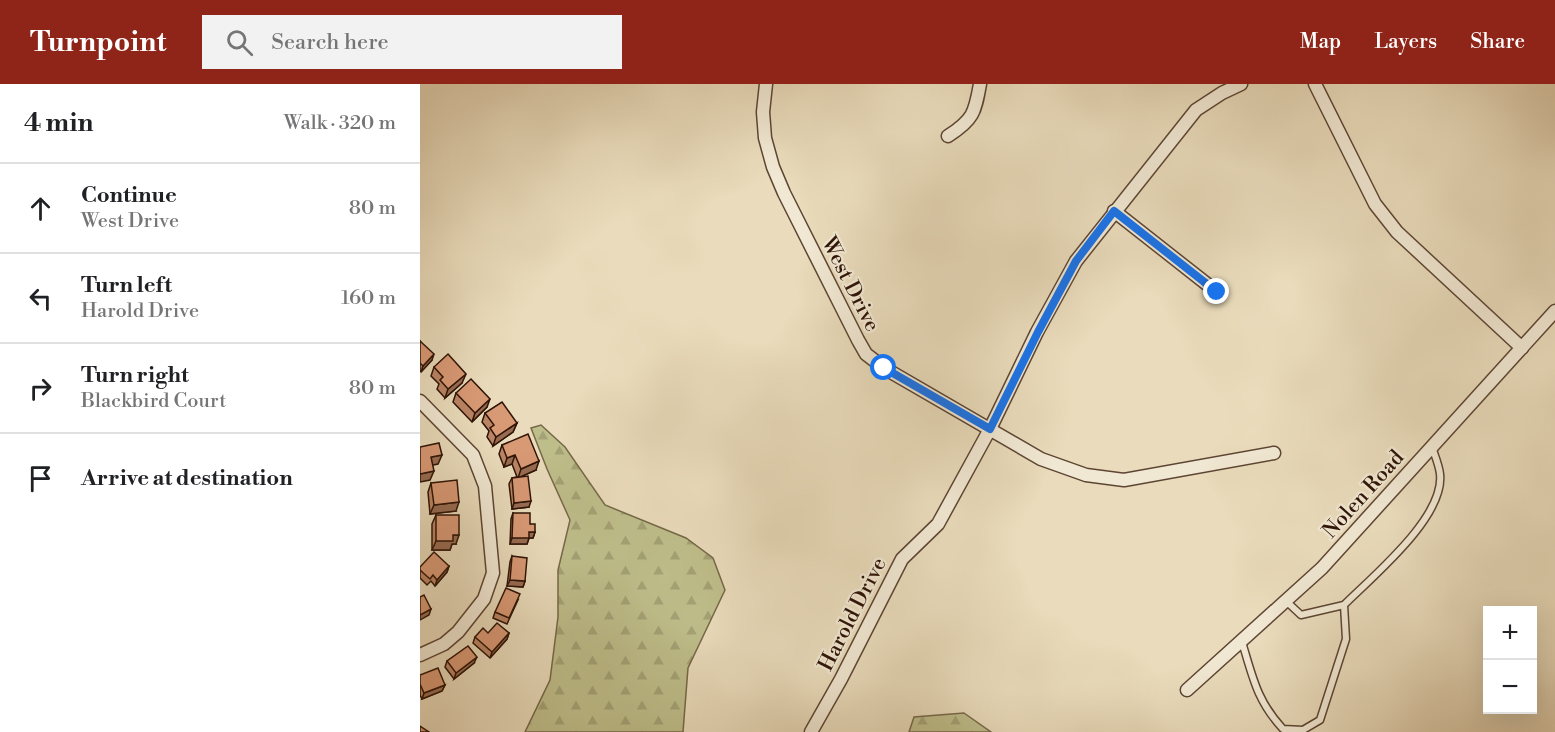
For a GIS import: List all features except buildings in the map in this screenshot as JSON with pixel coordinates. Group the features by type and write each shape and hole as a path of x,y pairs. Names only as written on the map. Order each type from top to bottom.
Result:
{"street":[{"name":"West Drive","path":"766,84 763,112 765,138 784,193 858,340 866,354 884,368 1041,459 1086,475 1124,480 1274,453"},
{"path":"948,136 967,124 977,105 980,84"},
{"name":"Harold Drive","path":"811,732 841,679 902,559 938,524 990,429 1076,261 1196,110 1241,84"},
{"path":"1315,84 1374,204 1382,215 1396,232 1522,348"},
{"path":"1114,211 1217,292"},
{"name":"Nolen Road","path":"1187,690 1322,568 1555,311"},
{"path":"420,401 473,455 485,486 493,573 484,598 458,632 444,644 420,654"}],"lane":[{"path":"1286,601 1301,615 1344,605 1401,549 1427,517 1437,498 1441,475 1432,447"},
{"path":"1241,641 1257,693 1269,713 1283,729 1303,730 1320,720 1346,639 1344,605"}],"green space":[{"path":"541,425 565,447 605,505 686,538 713,558 725,590 688,668 683,732 525,732 550,680 558,617 558,570 570,520 531,428"},
{"path":"964,713 991,732 909,732 914,717"}],"route":[{"path":"884,368 990,429 1076,261 1114,211 1217,292"}]}
